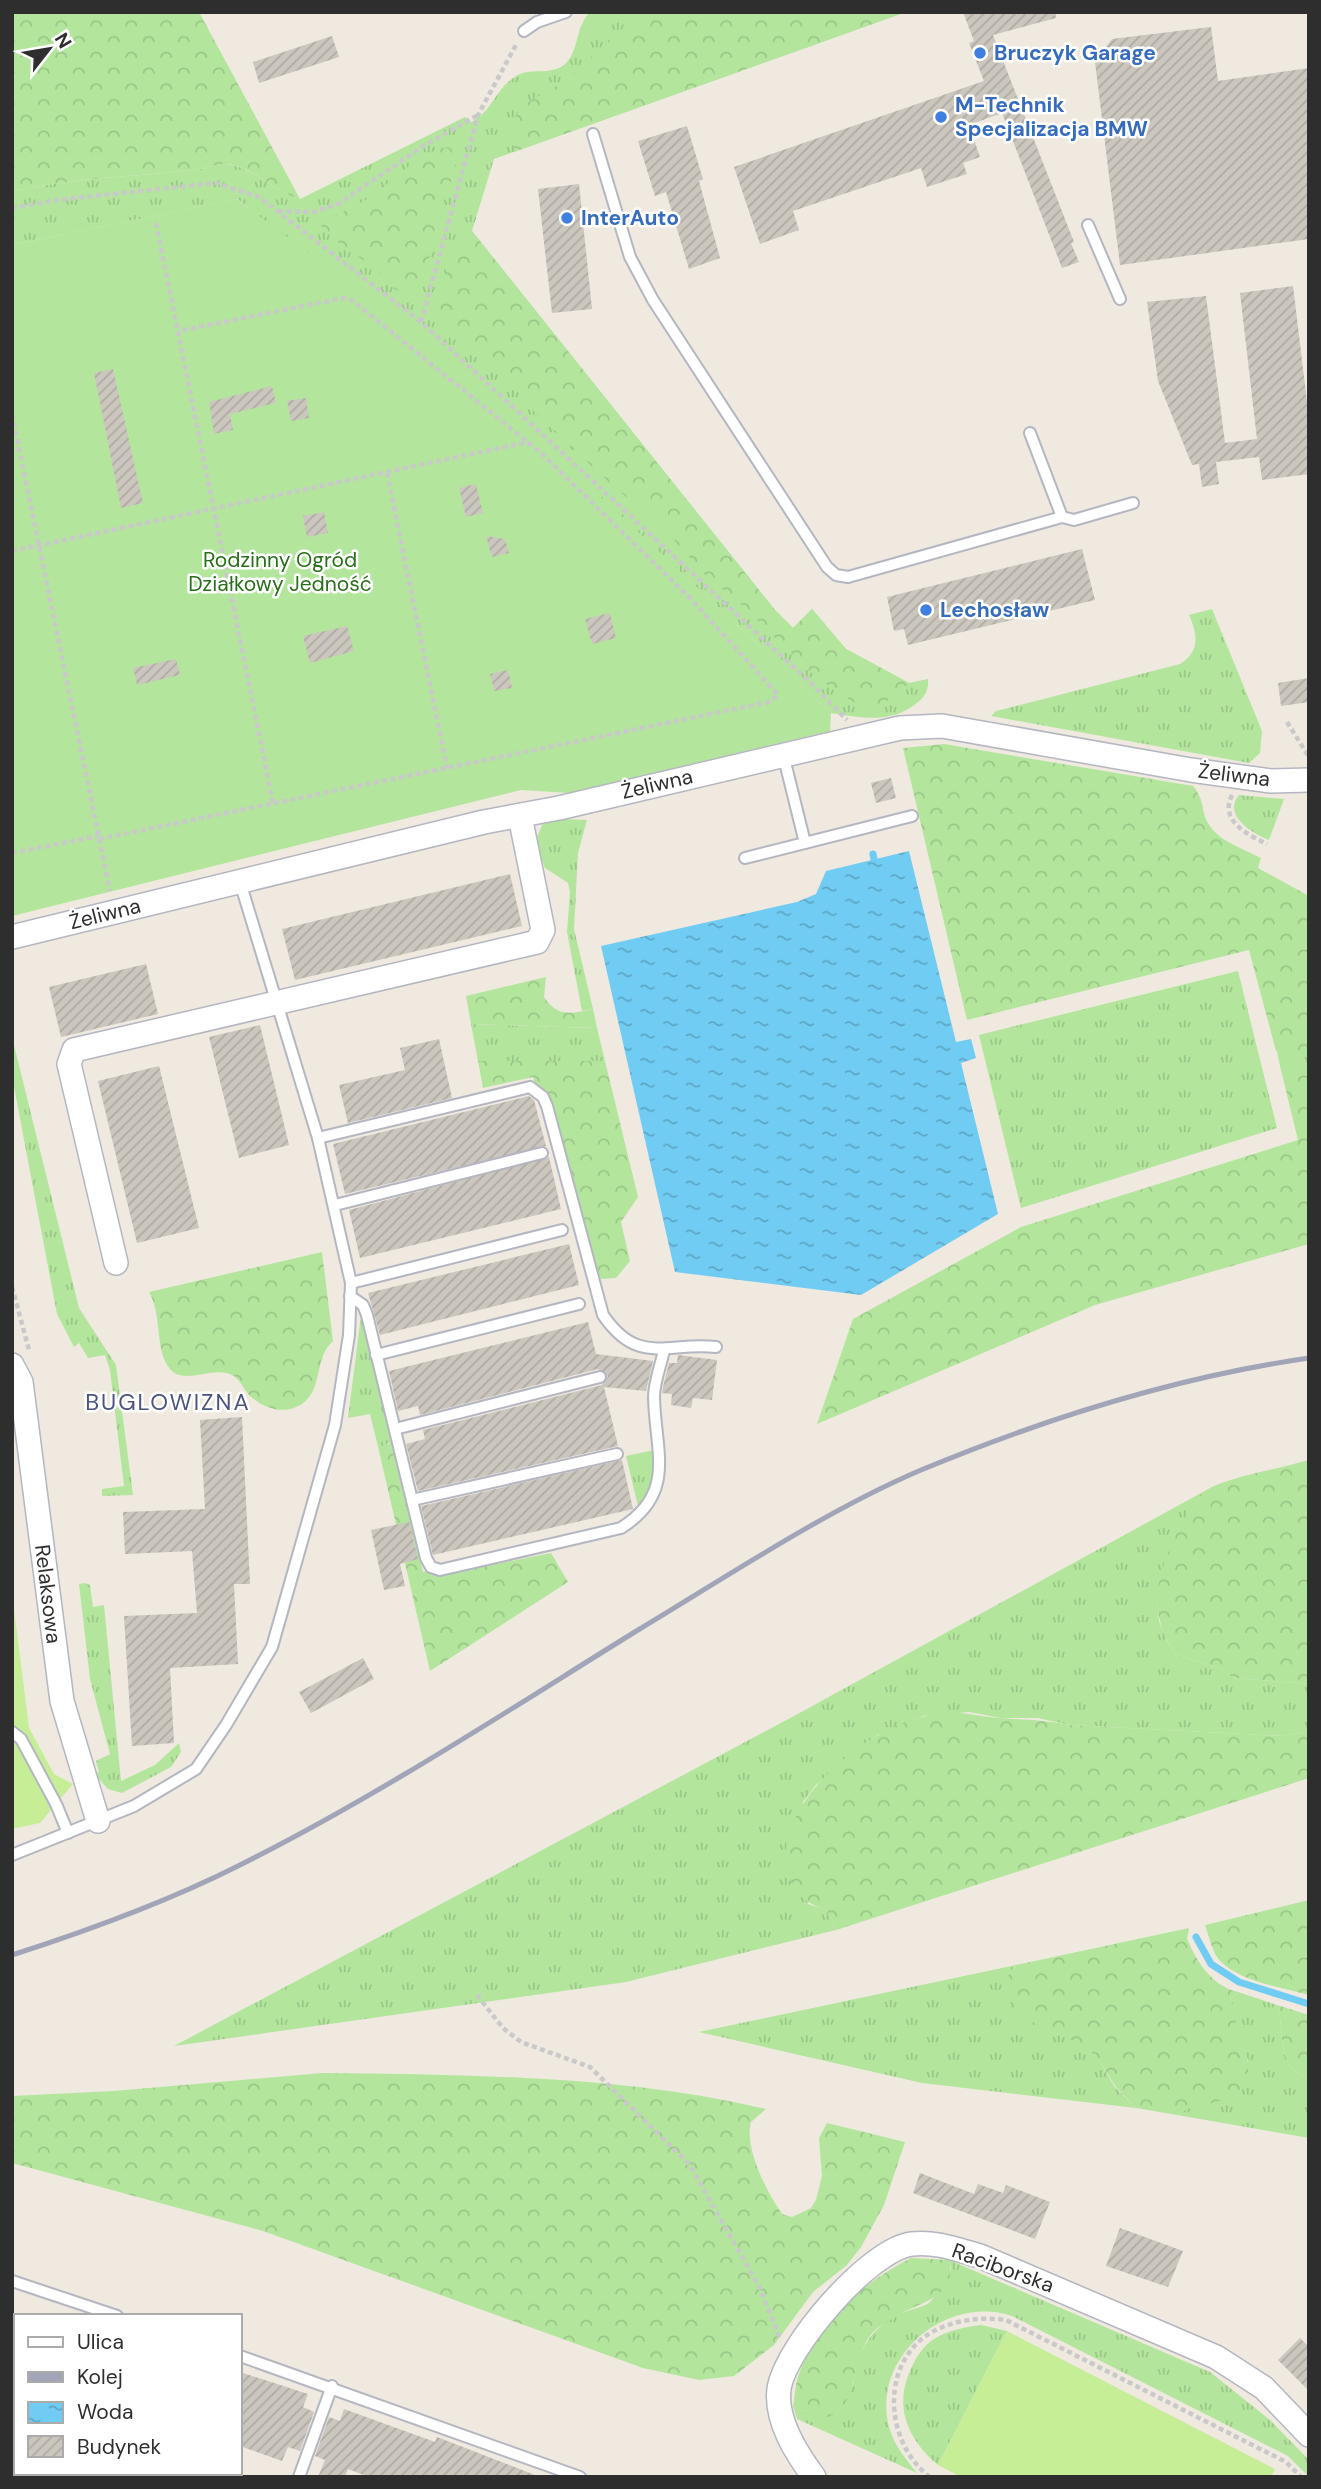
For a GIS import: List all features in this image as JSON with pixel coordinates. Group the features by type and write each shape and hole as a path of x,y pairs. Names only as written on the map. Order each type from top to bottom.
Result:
{"street":[{"name":"Żeliwna","path":"12,937 900,727 942,726 1191,770 1271,781 1309,780"},
{"path":"116,1263 69,1064 74,1050 537,942 543,930 520,816"},
{"name":"Relaksowa","path":"23,1364 21,1382 62,1701 99,1821"},
{"name":"Raciborska","path":"814,2477 799,2457 780,2413 779,2388 795,2349 850,2284 883,2257 910,2244 940,2245 980,2256 1216,2357 1264,2388 1309,2435"}],"lane":[{"path":"524,31 550,15 566,12"},
{"path":"593,134 630,257 653,300 827,567 836,575 848,577 1062,517 1074,520 1133,503"},
{"path":"1088,225 1120,299"},
{"path":"1030,433 1062,517"},
{"path":"783,754 805,843"},
{"path":"745,858 912,816"},
{"path":"12,1854 134,1806 196,1769 226,1725 272,1647 335,1425 349,1335 351,1283 318,1138 240,881"},
{"path":"318,1138 530,1087 537,1089 547,1106 603,1315 635,1346 646,1350 695,1345 716,1347"},
{"path":"335,1205 542,1153"},
{"path":"351,1283 562,1230"},
{"path":"350,1296 363,1305 426,1558 431,1567 440,1570 621,1528 645,1509 656,1490 660,1470 654,1393 664,1350"},
{"path":"376,1355 579,1304"},
{"path":"395,1429 600,1377"},
{"path":"412,1500 617,1454"},
{"path":"12,1732 21,1739 56,1804 68,1833"},
{"path":"12,2281 111,2314"},
{"path":"242,2357 332,2386 580,2477"},
{"path":"299,2477 332,2386"}],"path":[{"path":"421,322 478,115 524,31"},
{"path":"277,211 313,212 338,204 425,145 478,115"},
{"path":"12,208 70,198 216,183 238,188 277,211 421,322 814,686 860,735"},
{"path":"156,223 273,803"},
{"path":"12,853 769,702 778,695 691,599 528,442 365,310 344,298 178,331"},
{"path":"12,414 115,912"},
{"path":"12,551 528,442"},
{"path":"387,473 447,768"},
{"path":"1287,722 1309,757"},
{"path":"1239,791 1230,799 1231,817 1245,833 1267,844"},
{"path":"12,1287 23,1338 23,1364"},
{"path":"477,1995 503,2028 520,2042 590,2067 689,2164 760,2288 778,2338 795,2349"},
{"path":"930,2477 906,2451 897,2432 892,2406 896,2384 907,2359 922,2339 956,2323 990,2318 1006,2320 1286,2462 1301,2477"}],"green space":[{"path":"12,12 199,12 300,199 246,170 227,164 195,170 58,183 12,192"},
{"path":"590,12 906,12 494,159 472,231 775,610 793,628 812,609 846,649 909,683 928,679 924,695 907,710 876,718 831,713 540,441 237,199 12,245 12,192 58,183 195,170 227,164 246,170 300,199 465,117 471,122 484,112 509,81 521,73 552,70 564,65 572,54 585,18"},
{"path":"657,12 906,12 514,152 514,122 521,109 574,73 626,26"},
{"path":"448,147 454,151 455,170 437,219 425,277 413,293 395,290 373,266 343,247 320,225 369,198 415,161"},
{"name":"Rodzinny Ogród Działkowy Jedność","path":"236,199 364,294 541,441 831,713 830,731 569,793 521,790 12,916 12,245"},
{"path":"472,231 775,610 793,628 812,609 846,649 909,683 891,699 875,706 855,703 817,678 737,601 706,576 658,522 614,487 538,416 487,356 453,332 445,323 440,307 445,275 456,235"},
{"path":"1212,609 1262,731 1260,753 1249,763 991,716 996,711 1180,664 1194,648 1194,629 1189,615"},
{"path":"944,744 1193,786 1200,797 1207,821 1214,831 1226,841 1261,858 1258,868 1309,896 1309,1051 1276,1051 1249,950 967,1020 903,748"},
{"path":"1239,795 1284,799 1269,840 1248,828 1237,816 1234,809"},
{"path":"564,819 587,820 578,853 574,929 593,1009 582,1011 567,932 570,892 568,883 545,868 536,840 543,823"},
{"path":"1238,971 1277,1128 1021,1208 979,1035"},
{"path":"546,977 544,997 554,1008 565,1012 593,1009 597,1028 471,1024 466,996"},
{"path":"471,1024 597,1028 605,1061 478,1061"},
{"path":"12,1037 79,1308 116,1365 133,1495 102,1496 102,1489 124,1486 110,1370 105,1355 88,1358 79,1343 74,1347 57,1314 12,1076"},
{"path":"1277,1051 1309,1051 1309,1066 1280,1066"},
{"path":"478,1061 605,1061 638,1197 621,1222 630,1261 616,1278 601,1279 597,1273 547,1095 535,1084 533,1077 483,1088"},
{"path":"1280,1066 1309,1066 1309,1244 1095,1305 817,1424 853,1319 1021,1227 1298,1140"},
{"path":"322,1252 333,1341 323,1355 313,1390 303,1403 290,1409 275,1409 255,1400 232,1375 216,1372 183,1376 170,1369 162,1352 156,1311 149,1292"},
{"path":"361,1316 392,1444 388,1443 379,1451 370,1414 348,1418"},
{"path":"384,1444 392,1444 423,1572 430,1570 443,1575 551,1553 568,1582 430,1671 379,1451"},
{"path":"654,1450 654,1485 638,1506 626,1456"},
{"path":"1309,1460 1309,1684 1234,1678 1216,1667 1176,1655 1160,1622 1158,1587 1175,1537 1193,1505 1214,1486"},
{"path":"1212,1487 1179,1528 1161,1575 1157,1598 1159,1621 1176,1655 1216,1667 1234,1678 1309,1684 1309,1731 1283,1736 1070,1725 1038,1718 1001,1718 969,1712 923,1716 877,1735 816,1785 803,1802 808,1904 826,1910 836,1930 626,1982 174,2046 794,1716"},
{"path":"79,1584 90,1585 93,1607 104,1605 121,1781 155,1765 179,1743 181,1752 171,1767 122,1793 108,1789 94,1774 99,1772 96,1761 110,1754 90,1679"},
{"path":"12,1593 29,1728 54,1774 73,1784 40,1823 12,1829"},
{"path":"945,1712 1070,1725 1283,1736 1309,1731 1309,1778 836,1930 826,1910 803,1898 789,1876 786,1855 789,1834 798,1813 827,1775 863,1744 904,1723"},
{"path":"1309,1900 1309,1995 1250,1979 1229,1968 1217,1957 1205,1925"},
{"path":"1189,1928 1187,1939 1206,1972 1220,1984 1238,1992 1231,1999 1246,2053 1247,2079 1241,2089 1222,2101 1189,2109 1177,2115 1136,2108 1116,2087 1097,2057 1080,2043 1050,2032 1019,2014 1005,1991 1006,1978 1016,1965"},
{"path":"1016,1965 1006,1978 1050,2032 1080,2042 1097,2057 1115,2087 1136,2108 922,2083 699,2032"},
{"path":"1238,1992 1277,2005 1286,2057 1290,2066 1309,2078 1309,2138 1177,2115 1189,2107 1230,2097 1248,2060 1232,2013 1231,1999"},
{"path":"1277,2005 1309,2015 1309,2078 1290,2066 1286,2057"},
{"path":"322,2073 490,2076 601,2083 656,2089 766,2109 751,2122 751,2145 764,2182 776,2205 782,2214 792,2217 811,2208 816,2200 822,2176 819,2138 827,2123 905,2142 884,2205 861,2247 847,2265 813,2292 774,2345 734,2376 699,2380 643,2368 263,2231 12,2163 12,2096 114,2091"},
{"path":"911,2258 949,2260 950,2272 944,2289 879,2327 868,2339 860,2356 850,2392 843,2406 832,2415 816,2416 793,2406 798,2378 817,2337 860,2292"},
{"path":"949,2260 1210,2372 1270,2420 1309,2460 1309,2477 1288,2456 1012,2316 987,2312 963,2314 940,2323 919,2337 903,2355 891,2377 886,2401 889,2427 897,2446 917,2473 797,2419 793,2406 804,2412 853,2384 858,2360 868,2340 883,2324 930,2302 951,2269"},
{"path":"981,2325 1007,2331 938,2465 919,2445 906,2422 903,2396 906,2383 918,2356 930,2342 951,2331"},
{"path":"1007,2331 1275,2469 1271,2477 961,2477 938,2465"}],"water":[{"path":"909,851 956,1042 971,1039 976,1058 961,1063 998,1214 861,1295 675,1272 601,946 797,902 816,894 826,871"}],"building":[{"path":"963,12 1055,12 1056,18 993,35 1074,242 1071,243 1079,262 1062,268 1002,113 969,125 980,157 963,163 967,174 927,187 921,168 793,211 799,230 760,244 734,167 984,81 969,43 974,41"},
{"path":"1211,27 1218,81 1309,68 1309,239 1120,265 1095,62 1112,39"},
{"path":"332,36 339,57 259,83 253,62"},
{"path":"687,126 703,179 699,181 720,258 689,269 666,192 655,196 638,141"},
{"path":"579,184 592,309 552,313 538,189"},
{"path":"1293,286 1309,418 1309,474 1262,480 1259,457 1216,462 1219,484 1202,487 1199,464 1192,465 1158,381 1147,302 1206,296 1225,443 1257,439 1240,293"},
{"path":"113,369 143,503 121,508 94,373"},
{"path":"272,386 276,403 230,414 233,430 214,434 209,402"},
{"path":"306,398 309,418 291,421 287,401"},
{"path":"476,484 483,513 466,517 459,488"},
{"path":"324,512 328,533 307,537 303,516"},
{"path":"486,536 505,539 509,553 492,557"},
{"path":"1082,549 1095,600 908,645 904,629 894,631 887,597"},
{"path":"610,613 616,638 592,644 585,619"},
{"path":"347,626 354,651 310,663 303,636"},
{"path":"176,659 180,675 137,685 133,668"},
{"path":"508,670 512,688 494,691 490,674"},
{"path":"1309,678 1309,702 1281,706 1278,683"},
{"path":"891,778 896,798 876,803 871,783"},
{"path":"510,874 522,926 295,980 282,929"},
{"path":"146,964 158,1014 61,1037 49,987"},
{"path":"260,1025 289,1145 239,1158 209,1037"},
{"path":"439,1039 452,1098 348,1123 339,1085 405,1070 400,1048"},
{"path":"159,1066 199,1228 137,1243 98,1081"},
{"path":"529,1096 534,1100 546,1146 345,1194 333,1144"},
{"path":"549,1157 561,1209 360,1258 349,1210"},
{"path":"569,1244 579,1285 380,1335 368,1293"},
{"path":"588,1322 596,1354 653,1361 646,1391 604,1387 618,1446 418,1491 406,1444 425,1439 423,1430 602,1385 608,1376 598,1369 420,1415 418,1406 398,1411 389,1371"},
{"path":"678,1355 717,1360 712,1400 693,1398 691,1408 671,1405 672,1394 662,1393 669,1363 677,1363"},
{"path":"242,1417 250,1584 234,1584 238,1664 170,1668 174,1743 132,1746 124,1616 197,1613 192,1551 125,1554 123,1512 205,1509 200,1420"},
{"path":"622,1460 633,1509 433,1555 421,1506"},
{"path":"409,1522 418,1559 400,1564 405,1586 384,1590 371,1530"},
{"path":"363,1658 374,1679 311,1713 299,1692"},
{"path":"920,2173 974,2194 978,2184 1003,2193 1006,2185 1050,2202 1035,2239 913,2193"},
{"path":"1120,2228 1183,2251 1168,2287 1106,2266"},
{"path":"1300,2338 1309,2347 1309,2391 1278,2360"},
{"path":"242,2373 308,2394 303,2407 314,2412 300,2451 288,2447 282,2461 242,2447"},
{"path":"344,2409 435,2442 437,2437 540,2477 369,2477 348,2469 345,2477 318,2477 325,2460 315,2456 329,2417 340,2421"}],"waterway":[{"path":"873,854 874,859"},
{"path":"1196,1937 1211,1964 1239,1982 1309,2004"}],"railway":[{"path":"12,1955 156,1903 212,1878 342,1811 777,1545 885,1486 968,1451 1112,1402 1210,1376 1309,1358"}],"place":[{"name":"Bruczyk Garage","path":"980,53"},
{"name":"M-Technik Specjalizacja BMW","path":"941,117"},
{"name":"InterAuto","path":"567,218"},
{"name":"Lechosław","path":"926,610"}],"district":[{"name":"BUGLOWIZNA","path":"168,1402"}]}
